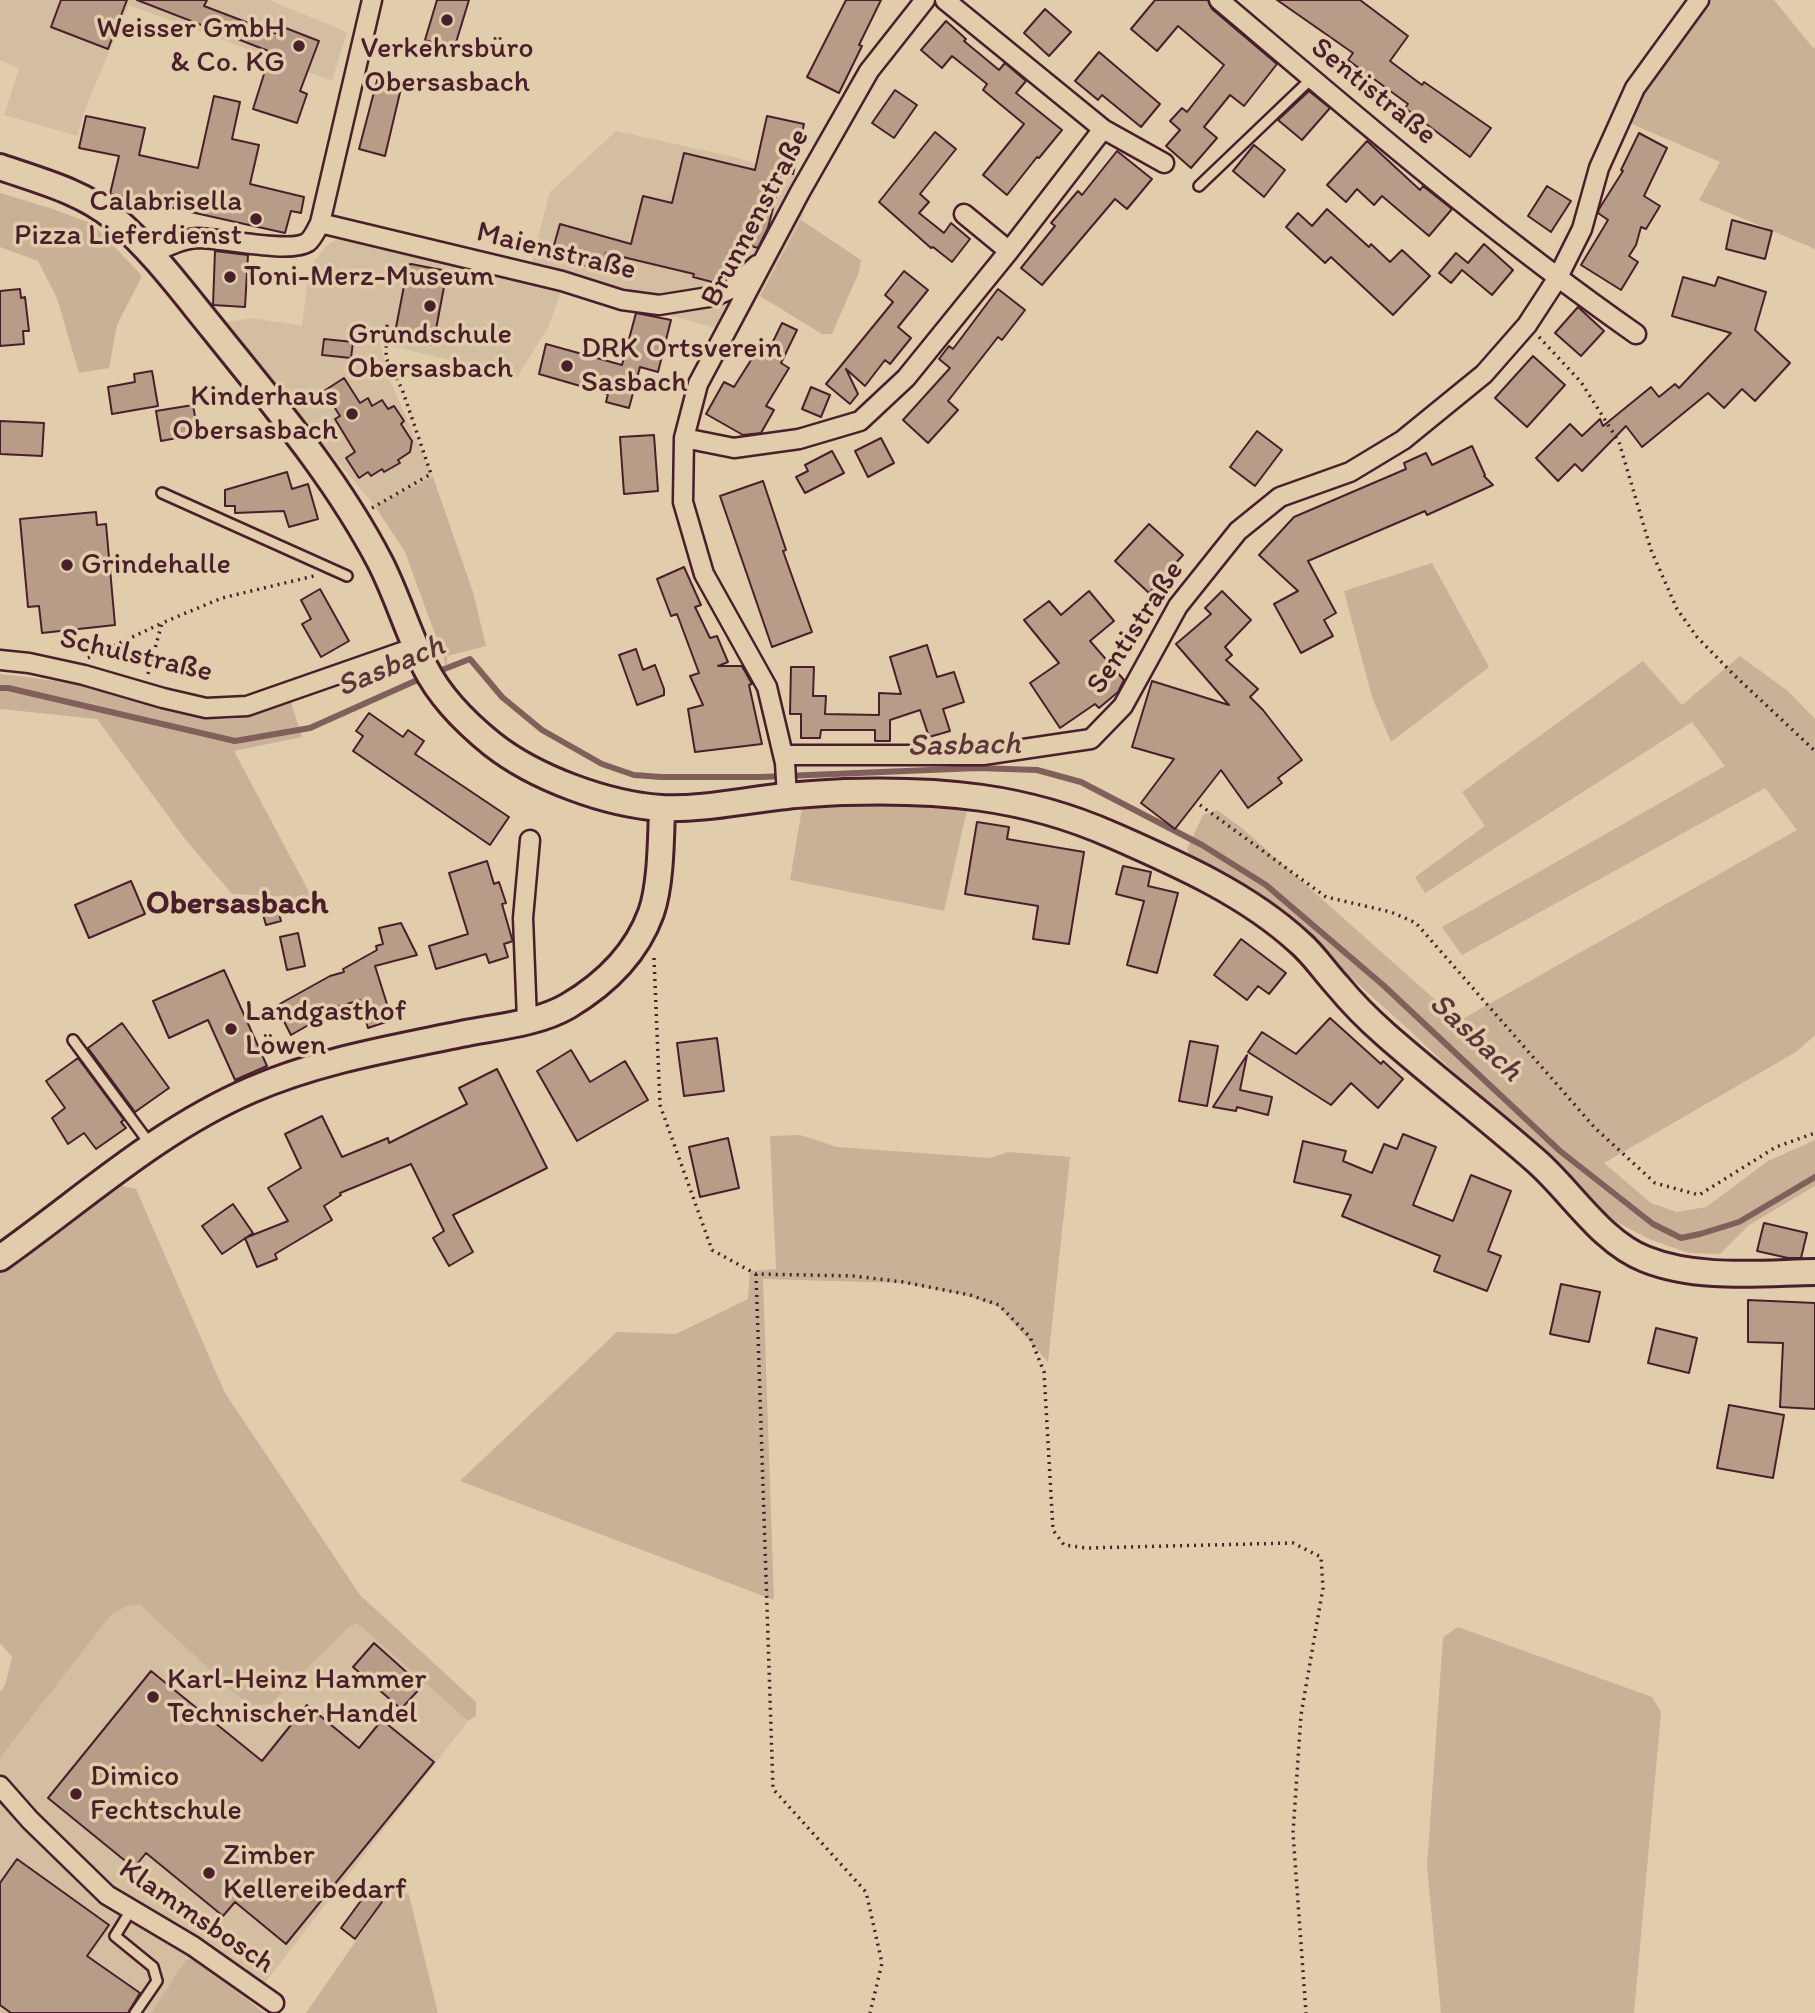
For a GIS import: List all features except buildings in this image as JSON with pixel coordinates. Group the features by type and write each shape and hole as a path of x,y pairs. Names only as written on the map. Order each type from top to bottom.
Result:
{"main road":[{"path":"0,167 74,192 112,216 151,254 328,475 382,565 416,647 433,680 465,721 495,747 534,771 575,788 623,802 662,808 709,806 786,791 953,793 996,798 1049,810 1107,832 1226,890 1268,917 1304,945 1342,991 1380,1030 1549,1172 1592,1219 1621,1245 1642,1259 1685,1270 1734,1273 1815,1272"},
{"path":"0,1258 151,1146 223,1102 341,1058 527,1020 566,1007 609,978 634,947 652,912 660,861 662,808"}],"street":[{"path":"151,254 172,244 196,238 279,246 299,246 308,242 320,223 372,0"},
{"name":"Brunnenstraße","path":"786,791 784,759 767,687 704,574 683,502 684,438 698,384 766,258 869,71 925,0"},
{"path":"945,0 1103,130 1164,163"},
{"name":"Sentistraße","path":"1221,0 1311,79 1557,279 1636,334"},
{"path":"1557,279 1582,229 1599,168 1634,88 1699,0"},
{"path":"684,438 734,449 799,439 860,421 906,378 1103,130"},
{"path":"964,214 1009,251"},
{"name":"Maienstraße","path":"320,223 389,242 562,281 622,300 659,305 715,296 731,289 766,258"},
{"name":"Sentistraße","path":"784,759 983,755 1091,739 1123,706 1178,606 1238,531 1280,497 1350,472 1403,440 1484,374 1527,325 1557,279"},
{"name":"Schulstraße","path":"0,660 29,663 84,675 206,708 247,706 416,647"},
{"path":"527,1020 523,918 530,841"},
{"name":"Klammsbosch","path":"0,1786 30,1820 107,1895 193,1946 274,2003"}],"lane":[{"path":"1199,186 1311,79"},
{"path":"162,493 347,576"},
{"path":"73,1040 151,1146"},
{"path":"131,1910 115,1936 153,1967 156,1981 135,2013"}],"path":[{"path":"355,518 431,474 402,389 386,358 387,324"},
{"path":"1527,325 1581,382 1619,442 1651,550 1676,609 1733,674 1815,751"},
{"path":"84,675 89,656 222,598 322,574 347,576"},
{"path":"144,692 162,623"},
{"path":"1200,805 1326,897 1391,912 1416,923 1595,1128 1655,1183 1699,1195 1776,1147 1815,1133"},
{"path":"653,953 660,1105 712,1250 756,1274 854,1276 903,1282 970,1295 999,1305 1030,1338 1044,1372 1053,1530 1064,1545 1086,1548 1293,1543 1321,1557 1323,1588 1301,1714 1293,1833 1306,2013"},
{"path":"756,1274 773,1789 866,1892 882,1962 870,2013"}],"shaded area":[{"name":"Weisser GmbH & Co. KG","path":"0,0 269,0 347,32 332,81 129,5 86,107 77,136 4,115 19,69 0,60"},
{"path":"1705,0 1774,0 1813,48 1815,47 1815,249 1699,200 1720,162 1625,121 1653,72"},
{"path":"616,131 730,156 813,180 801,220 738,334 563,286 548,328 517,377 380,343 391,383 433,477 375,506 293,409 225,322 253,318 302,326 309,269 326,246 340,237 530,268 550,192"},
{"path":"0,193 93,224 142,276 117,325 109,368 79,373 57,298 38,261 0,247"},
{"path":"801,220 861,260 859,272 832,334 822,334 760,296"},
{"path":"433,477 473,592 486,646 447,656 447,667 405,552 375,506"},
{"path":"1432,563 1489,667 1391,742 1372,697 1344,591"},
{"path":"1740,656 1788,691 1815,719 1815,1035 1796,1052 1604,1163 1651,1203 1677,1212 1706,1207 1768,1161 1815,1140 1815,1186 1749,1225 1720,1254 1689,1253 1651,1240 1609,1218 1407,1028 1271,906 1190,857 1187,849 1203,815 1217,810 1242,828 1459,1021 1797,830 1765,788 1462,955 1442,927 1725,766 1692,722 1425,893 1415,877 1485,826 1462,792 1643,661 1682,705"},
{"path":"0,674 89,687 196,716 218,719 246,717 290,699 302,737 234,751 316,905 276,896 232,894 185,839 97,719 0,709"},
{"path":"968,806 944,911 790,880 802,808"},
{"path":"800,1135 837,1147 990,1158 1009,1152 1070,1157 1048,1362 999,1307 965,1295 901,1283 763,1279 774,1600 460,1481 617,1332 676,1334 748,1299 750,1271 776,1269 770,1136"},
{"path":"122,1186 136,1189 225,1393 360,1595 476,1702 476,1716 468,1721 357,1623 347,1629 270,1704 253,1705 239,1697 139,1604 127,1606 110,1616 0,1758 0,1692 5,1685 12,1657 0,1643 0,1274"},
{"path":"139,1604 239,1697 357,1623 468,1721 250,2002 192,1959 186,1961 151,2013 0,2013 0,1758 110,1616 127,1606"},
{"path":"1458,1627 1652,1697 1661,1712 1634,2013 1441,2013 1427,1866 1443,1637"},
{"path":"400,1889 409,1895 438,2013 306,2013 389,1893"},
{"path":"192,1959 265,2013 151,2013 186,1960"}],"waterway":[{"name":"Sasbach","path":"434,673 470,659 502,697 542,730 602,764 634,775 761,777 978,768 1037,770 1081,782 1202,845 1266,885 1383,985 1560,1151 1653,1224 1681,1238 1700,1234 1739,1222 1815,1177"},
{"name":"Sasbach","path":"0,688 235,741 310,728 424,677"}],"place":[{"name":"Verkehrsbüro Obersasbach","path":"447,20"},
{"name":"Weisser GmbH & Co. KG","path":"299,46"},
{"name":"Calabrisella Pizza Lieferdienst","path":"256,219"},
{"name":"Toni-Merz-Museum","path":"230,277"},
{"name":"Grundschule Obersasbach","path":"430,306"},
{"name":"DRK Ortsverein Sasbach","path":"567,366"},
{"name":"Kinderhaus Obersasbach","path":"352,414"},
{"name":"Grindehalle","path":"67,565"},
{"name":"Landgasthof Löwen","path":"231,1029"},
{"name":"Karl-Heinz Hammer Technischer Handel","path":"153,1697"},
{"name":"Dimico Fechtschule","path":"76,1794"},
{"name":"Zimber Kellereibedarf","path":"209,1873"}],"district":[{"name":"Obersasbach","path":"237,905"}]}
